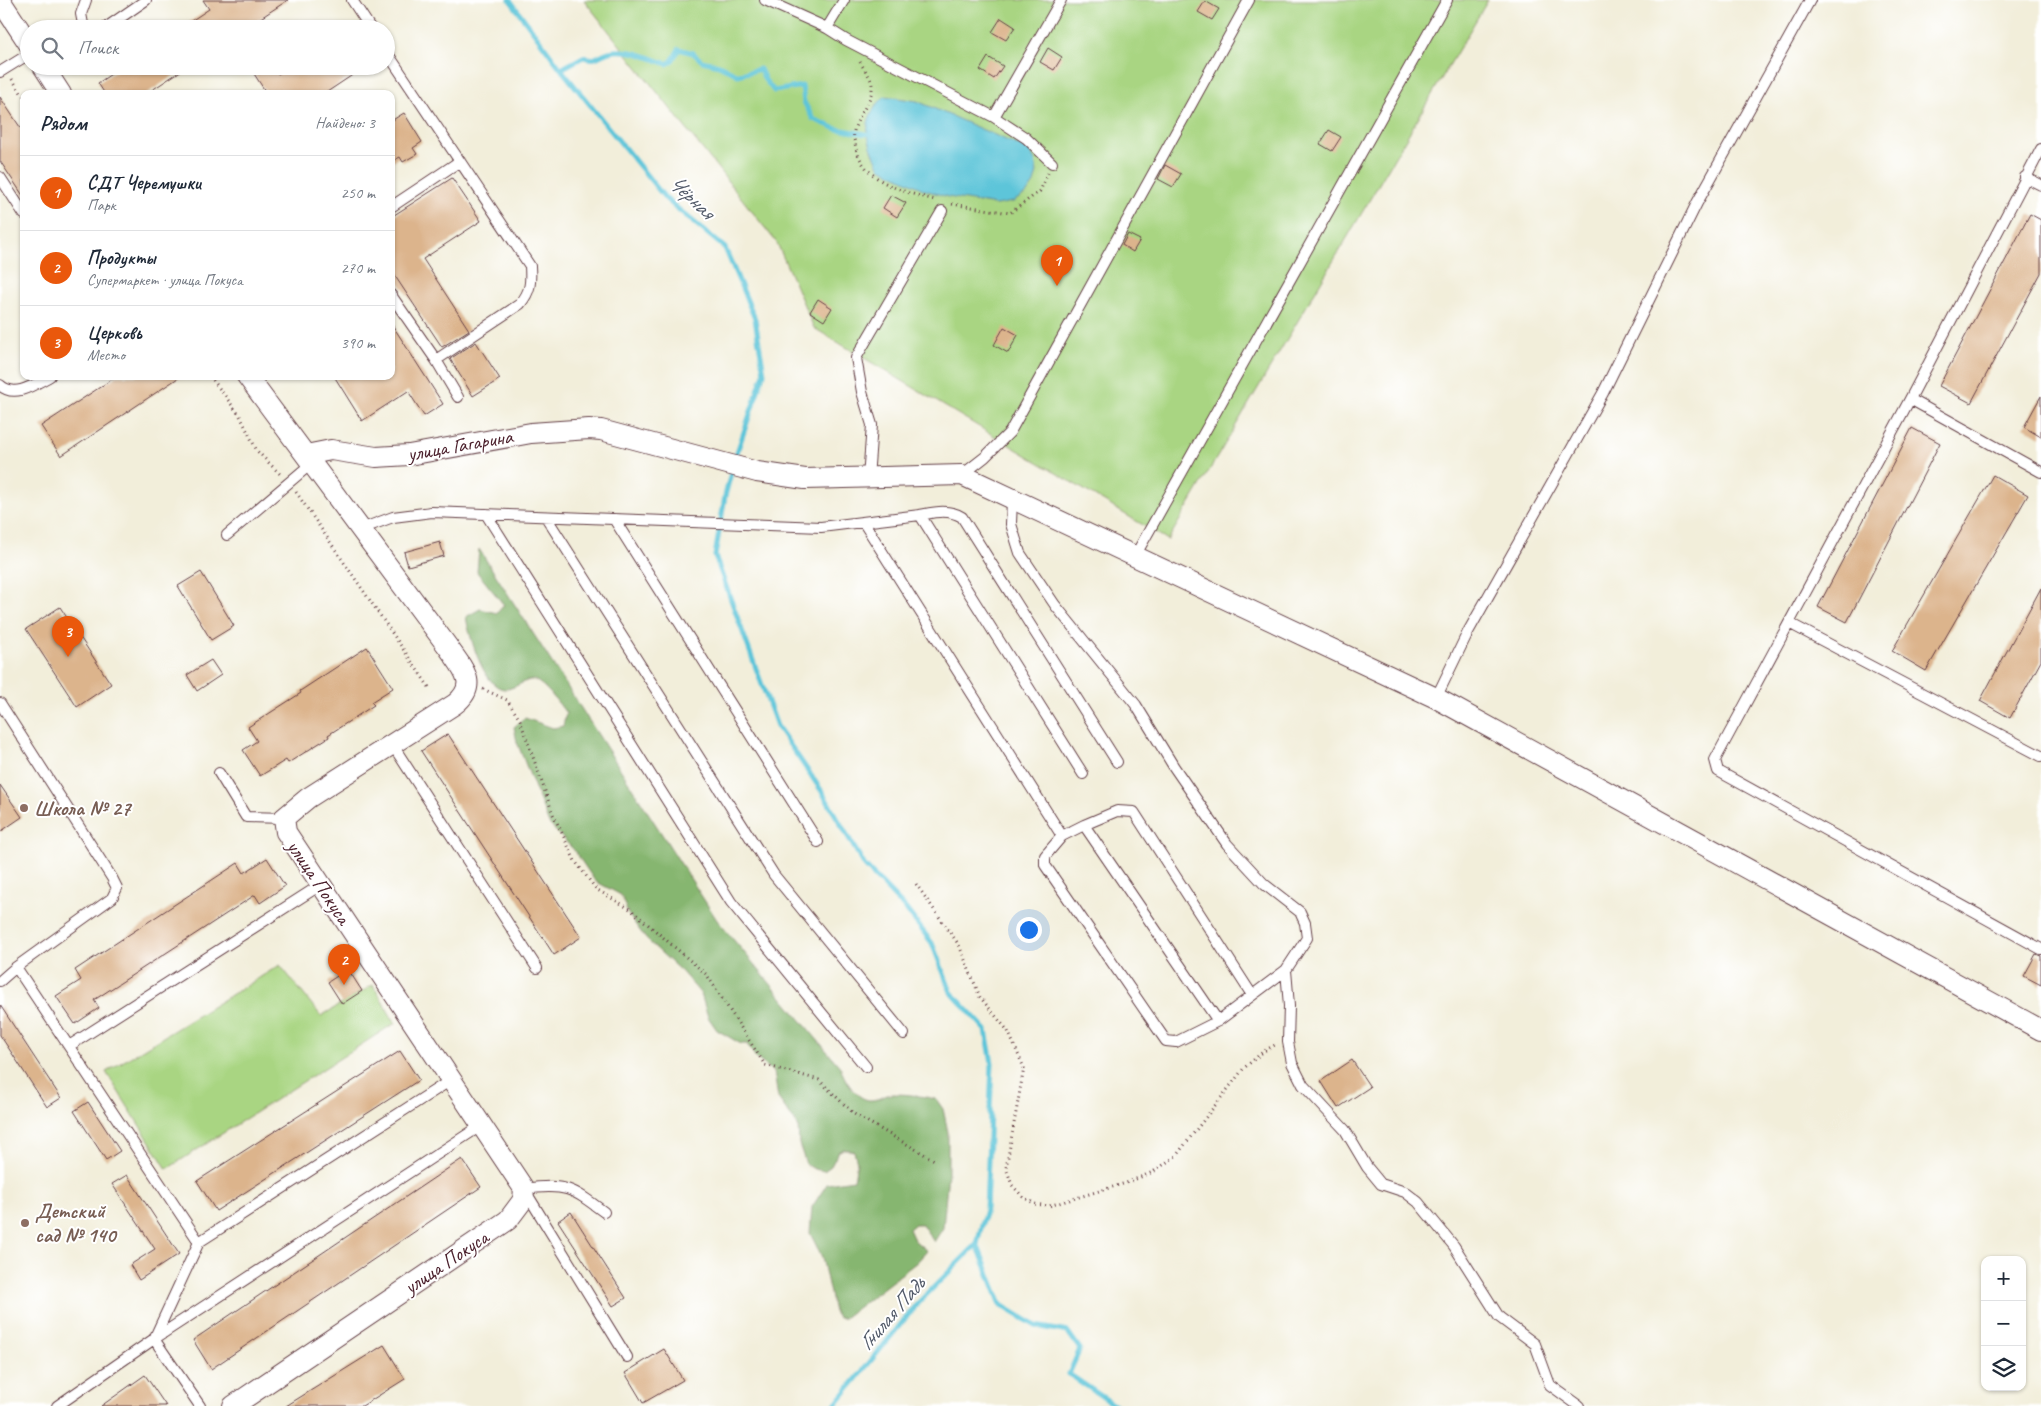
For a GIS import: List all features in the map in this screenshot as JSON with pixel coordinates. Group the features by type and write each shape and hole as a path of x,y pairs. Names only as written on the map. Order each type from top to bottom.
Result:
{"street":[{"path":"0,0 20,30"},
{"path":"53,75 59,90"},
{"path":"250,380 448,647 468,677 469,687"},
{"name":"улица Гагарина","path":"309,459 331,450 376,457 409,455 531,433 589,429 602,430 757,472 805,479 962,475"},
{"path":"962,475 1436,698 2041,1030"},
{"name":"улица Покуса","path":"232,1406 508,1220 523,1200 524,1189 286,832 284,818 308,798 455,704 464,697 469,687"}],"lane":[{"path":"82,20 81,14 86,0"},
{"path":"117,20 146,0"},
{"path":"352,0 365,20"},
{"path":"765,0 827,28 846,40 994,117 1026,138 1052,163"},
{"path":"827,28 844,0"},
{"path":"994,117 1061,0"},
{"path":"962,475 985,457 1010,432 1249,0"},
{"path":"1135,556 1447,0"},
{"path":"1436,698 1468,632 1604,393 1696,203 1810,0"},
{"path":"0,72 20,60"},
{"path":"395,64 530,266 532,284 528,296 520,304 436,360"},
{"path":"2041,149 1910,399 1715,760 1718,771 2041,949"},
{"path":"395,204 460,161"},
{"path":"0,177 20,208"},
{"path":"2025,177 2041,185"},
{"path":"868,478 872,426 862,392 856,358 944,207"},
{"path":"395,301 436,360 458,397"},
{"path":"0,385 12,392 23,390 42,380"},
{"path":"1910,399 2041,472"},
{"path":"227,535 288,483 309,459"},
{"path":"1012,500 1011,524 1020,553 1055,605 1136,705 1174,767 1226,844 1264,884 1300,912 1305,923 1307,938 1286,970 1218,1021 1176,1042 1166,1041 1045,865 1045,856 1062,836 1118,811 1134,812 1252,995"},
{"path":"361,528 393,517 432,512 821,527 864,523 944,511 952,512 962,517 1117,762"},
{"path":"486,514 732,902 866,1067"},
{"path":"920,515 1084,774"},
{"path":"546,517 774,875 904,1034"},
{"path":"614,519 818,842"},
{"path":"864,523 1062,836"},
{"path":"1789,623 2041,756"},
{"path":"0,703 117,888 112,898 16,967 0,981"},
{"path":"392,744 537,968"},
{"path":"218,773 246,817 284,818"},
{"path":"1084,825 1218,1021"},
{"path":"69,1046 322,884"},
{"path":"16,967 199,1242"},
{"path":"1286,970 1289,1006 1288,1042 1292,1063 1303,1085 1345,1130 1367,1167 1381,1184 1405,1192 1418,1202 1454,1246 1499,1317 1535,1344 1550,1385 1579,1406"},
{"path":"154,1339 199,1242 451,1080"},
{"path":"58,1406 154,1339 482,1125"},
{"path":"604,1212 582,1196 564,1187 544,1186 524,1189 627,1357"},
{"path":"154,1339 200,1406"}],"path":[{"path":"846,40 872,84 871,93 855,126 853,136 857,154 868,173 899,191 944,207 1010,213 1040,192 1052,163"},
{"path":"213,380 240,416 257,451 295,490 431,690"},
{"path":"469,687 485,689 508,700 520,720 553,814 575,861 596,889 630,909 707,975 765,1065 819,1080 854,1114 936,1161"},
{"path":"916,884 959,946 980,997 1008,1031 1024,1068 1006,1168 1012,1184 1024,1197 1035,1204 1049,1206 1126,1183 1153,1172 1176,1156 1244,1068 1264,1050 1288,1042"}],"green space":[{"path":"584,0 1488,0 1168,540 814,328 777,243"},
{"path":"479,549 717,920 841,1068 845,1078 856,1093 861,1097 871,1100 893,1094 915,1095 936,1099 943,1109 948,1132 948,1173 943,1228 934,1242 922,1224 915,1224 909,1229 914,1240 927,1251 917,1262 844,1318 838,1318 834,1312 822,1257 810,1233 812,1207 827,1184 854,1180 857,1162 854,1151 844,1149 839,1151 831,1166 824,1171 814,1169 806,1164 799,1144 798,1126 778,1098 774,1072 756,1058 747,1044 741,1044 717,1030 708,1017 701,994 682,972 646,939 628,914 621,895 595,881 574,850 549,824 517,742 514,727 525,718 553,728 563,726 566,713 543,686 534,680 508,689 496,686 478,659 466,617 480,609 497,613 504,605 477,572"},
{"path":"280,965 321,1016 373,985 395,1023 167,1169 106,1072"}],"water":[{"path":"885,96 917,101 1029,150 1035,161 1037,172 1034,183 1027,193 1013,202 996,205 948,197 925,190 880,168 871,148 868,122 871,114"}],"building":[{"path":"203,0 288,0 258,20 192,20 209,9"},
{"path":"1205,1 1219,9 1212,20 1198,12"},
{"path":"1001,18 1015,27 1006,40 992,32"},
{"path":"1048,48 1062,57 1054,70 1040,62"},
{"path":"988,57 1003,66 994,79 980,70"},
{"path":"110,75 174,75 152,90 102,90 98,83"},
{"path":"255,75 352,75 330,90 264,90"},
{"path":"0,97 20,127 20,191 0,161"},
{"path":"404,113 422,142 413,148 417,154 403,162 400,157 395,160 395,119"},
{"path":"1329,130 1341,137 1332,151 1320,144"},
{"path":"1165,165 1181,174 1173,187 1158,179"},
{"path":"452,178 481,221 423,259 469,330 442,347 395,276 395,214"},
{"path":"891,195 906,203 897,217 883,208"},
{"path":"2030,214 2041,220 2041,273 1971,403 1939,386"},
{"path":"1128,234 1140,240 1133,252 1122,245"},
{"path":"818,299 832,308 824,321 810,312"},
{"path":"1004,327 1018,335 1008,353 994,345"},
{"path":"395,329 443,404 424,416 408,391 362,421 336,380 395,380"},
{"path":"476,342 500,379 473,396 450,359"},
{"path":"111,380 175,380 61,456 41,426"},
{"path":"2041,396 2041,437 2024,427"},
{"path":"1912,428 1940,443 1847,622 1818,607"},
{"path":"1993,475 2028,495 1926,671 1892,651"},
{"path":"440,542 444,556 408,566 404,552"},
{"path":"201,572 234,626 211,640 178,586"},
{"path":"2041,588 2041,661 2010,718 1980,701"},
{"path":"60,607 111,684 77,707 26,629"},
{"path":"367,647 393,688 371,702 374,705 328,735 329,737 288,763 286,760 260,776 243,750 257,741 248,727"},
{"path":"211,660 221,675 197,691 187,675"},
{"path":"448,734 581,937 554,955 421,751"},
{"path":"0,785 22,817 0,832"},
{"path":"267,858 285,886 260,903 255,895 94,1000 99,1008 75,1024 56,996 81,980 75,970 238,863 244,873"},
{"path":"2036,954 2041,956 2041,985 2024,976"},
{"path":"348,969 362,991 342,1004 328,982"},
{"path":"0,1005 61,1098 47,1107 0,1035"},
{"path":"400,1051 419,1080 216,1211 197,1181"},
{"path":"1352,1060 1370,1087 1338,1108 1321,1081"},
{"path":"88,1102 120,1151 106,1160 74,1111"},
{"path":"462,1159 481,1187 211,1369 193,1340"},
{"path":"127,1175 179,1254 139,1280 130,1265 155,1249 112,1184"},
{"path":"571,1212 626,1298 613,1306 558,1221"},
{"path":"384,1345 405,1379 362,1406 286,1406"},
{"path":"664,1349 683,1380 643,1403 625,1373"},
{"path":"145,1375 166,1406 101,1406"}],"waterway":[{"name":"Чёрная","path":"510,0 561,69 666,199 725,248 755,319 764,373 734,461"},
{"path":"561,69 583,57 595,58 616,51 639,54 667,64 672,61 679,49 693,53 702,61 719,65 738,75 760,69 765,80 774,91 802,86 804,102 813,119 837,129 866,134"},
{"path":"732,469 725,496 715,556 777,726 821,790 865,866 906,909 932,943 951,992 986,1030 992,1063 986,1209 977,1244 1001,1305 1036,1326 1068,1332 1080,1349 1069,1374 1116,1406"},
{"name":"Гнилая Падь","path":"834,1406 918,1303 977,1244"}],"place":[{"name":"СДТ Черемушки","path":"1057,286"},
{"name":"Церковь","path":"68,657"},
{"name":"Школа № 27","path":"24,808"},
{"name":"Продукты","path":"344,985"},
{"name":"Детский сад № 140","path":"25,1223"}]}
